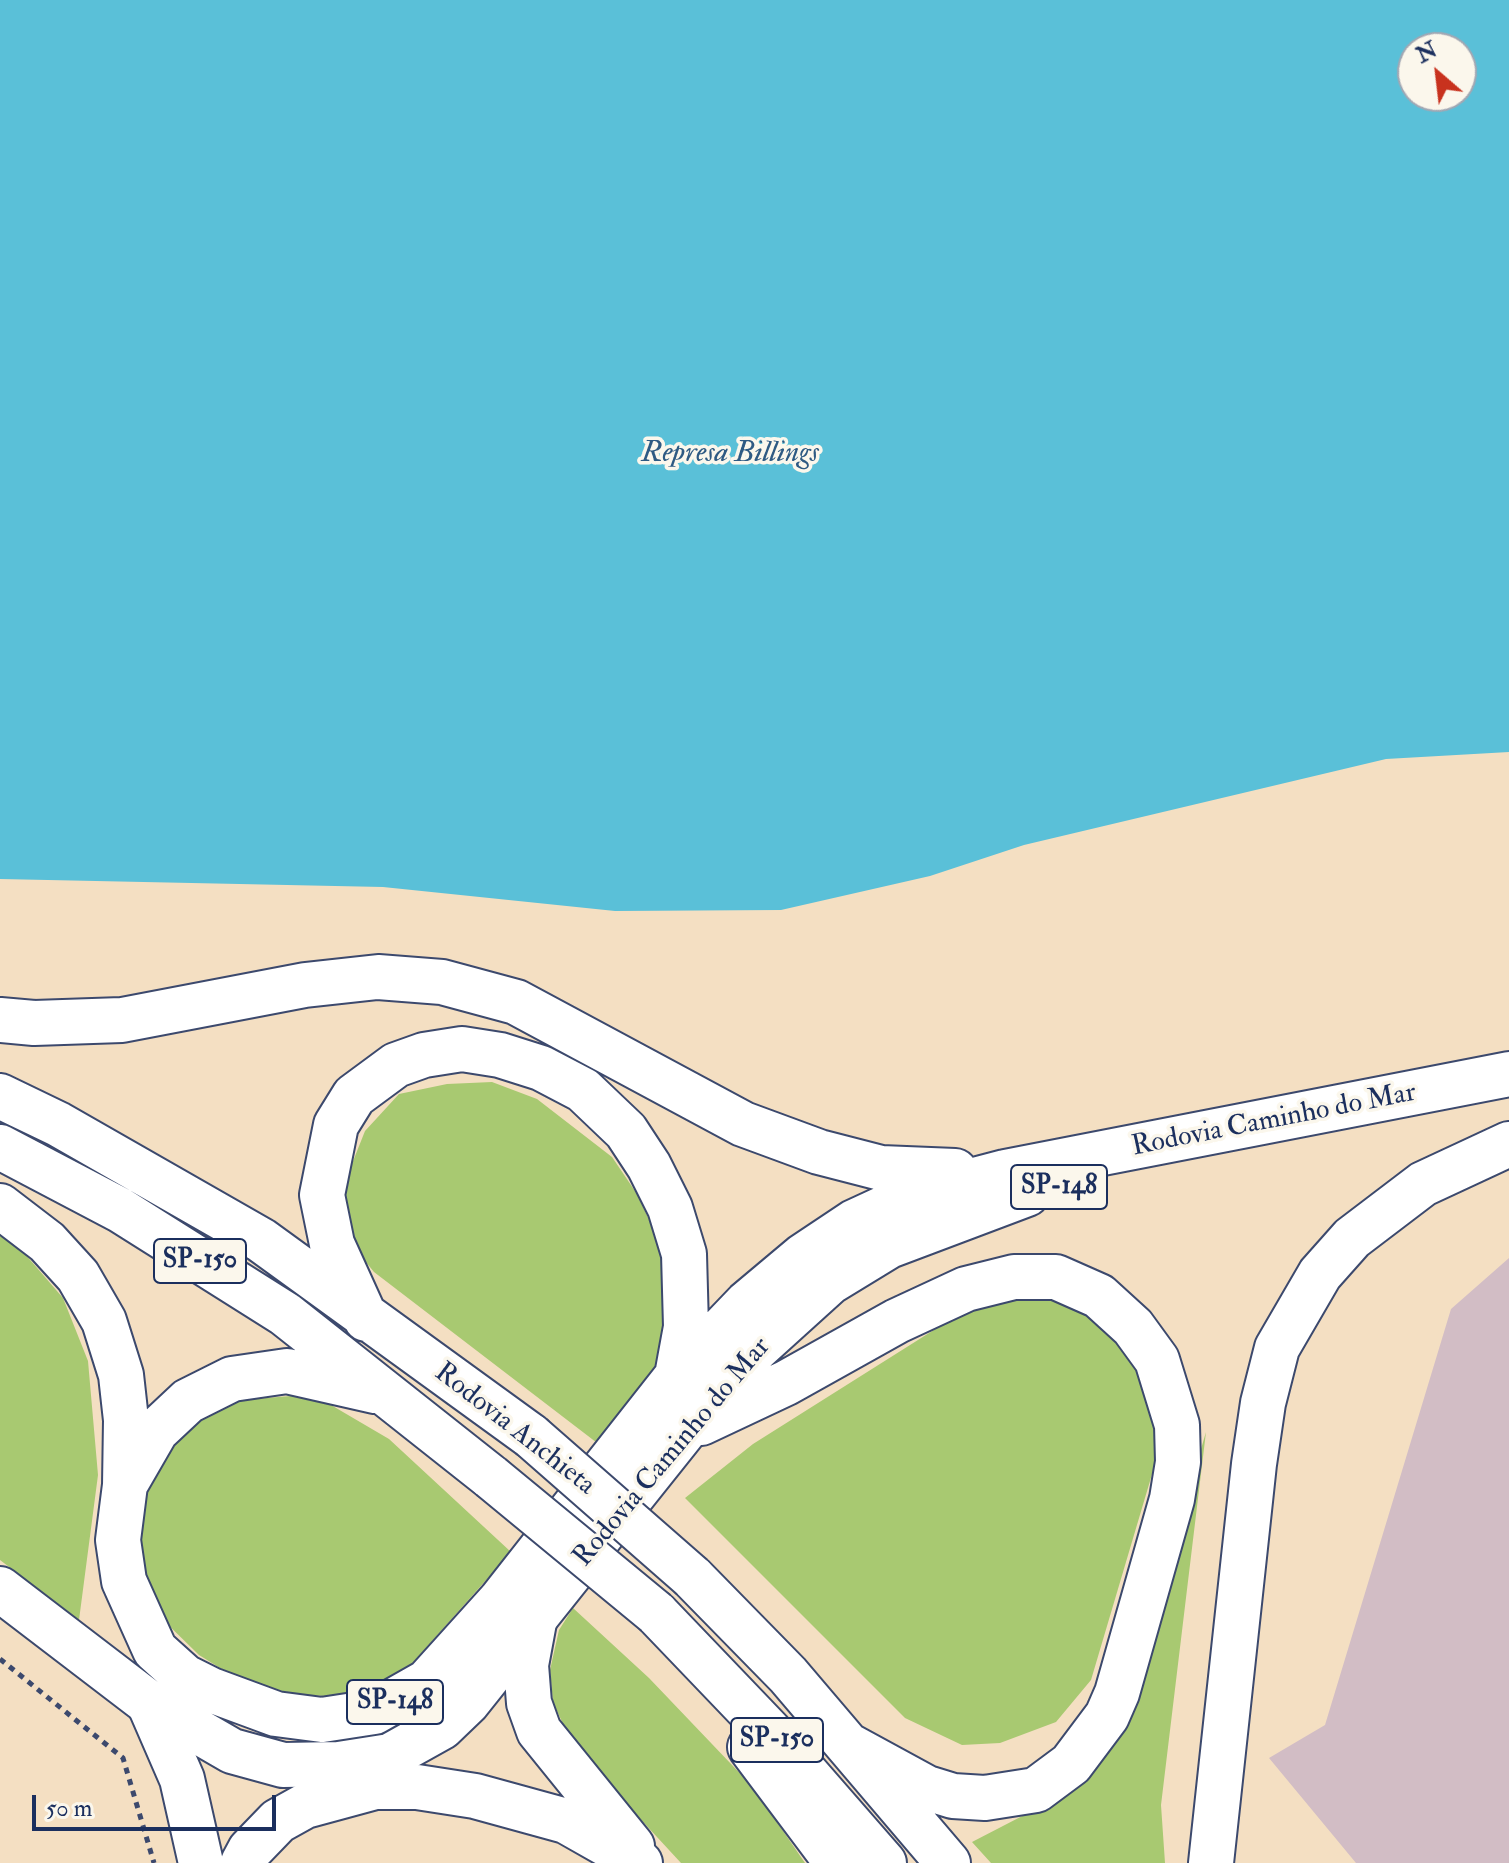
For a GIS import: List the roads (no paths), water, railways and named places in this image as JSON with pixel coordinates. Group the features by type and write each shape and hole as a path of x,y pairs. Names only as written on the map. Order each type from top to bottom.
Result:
{"main road":[{"path":"0,1020 34,1023 122,1020 305,985 378,977 442,982 516,1002 743,1124 819,1152 881,1168 1005,1172"},
{"path":"366,1319 332,1244 322,1195 336,1125 354,1096 396,1065 424,1055 462,1049 500,1055 541,1068 583,1090 626,1131 649,1166 670,1208 684,1254 686,1327 677,1376"},
{"name":"Rodovia Caminho do Mar","path":"0,1206 47,1242 78,1276 104,1321 121,1375 126,1420 125,1485 118,1540 124,1581 155,1650 169,1665 211,1690 276,1714 322,1720 374,1712 427,1682 490,1613 677,1376 747,1303 803,1256 854,1222 906,1198 1005,1172 1509,1074"},
{"name":"Rodovia Anchieta","path":"0,1096 58,1124 261,1240 531,1436 692,1577 788,1675 948,1863"},
{"name":"Rodovia Caminho do Mar","path":"534,1622 684,1431 756,1349 830,1282 889,1246 939,1224 1035,1191 1509,1102"},
{"path":"1211,1863 1254,1464 1263,1403 1277,1348 1320,1274 1352,1238 1388,1207 1423,1184 1509,1144"},
{"name":"Rodovia Anchieta","path":"0,1147 120,1210 285,1314 491,1477 660,1618 769,1731 884,1863"},
{"path":"684,1431 786,1383 897,1321 952,1295 1014,1277 1056,1277 1099,1296 1133,1327 1157,1360 1177,1425 1178,1462 1172,1499 1117,1693 1107,1716 1071,1764 1036,1790 985,1798 953,1796 927,1788 848,1745"},
{"path":"125,1485 156,1431 188,1401 232,1379 287,1371 388,1394"},
{"name":"SP-148","path":"0,1589 149,1703 232,1751 283,1765 366,1762 390,1756 442,1727 467,1703 534,1622"},
{"path":"660,1618 773,1781 837,1863"},
{"path":"534,1622 526,1665 529,1703 539,1731 566,1769 646,1863"},
{"path":"149,1703 182,1779 201,1863"},
{"path":"243,1863 250,1850 278,1821 305,1806 375,1787 417,1787 475,1796 566,1821 640,1863"}],"water":[{"name":"Represa Billings","path":"0,0 1509,0 1509,752 1386,759 1024,845 930,876 781,910 615,911 383,887 0,879"}]}
